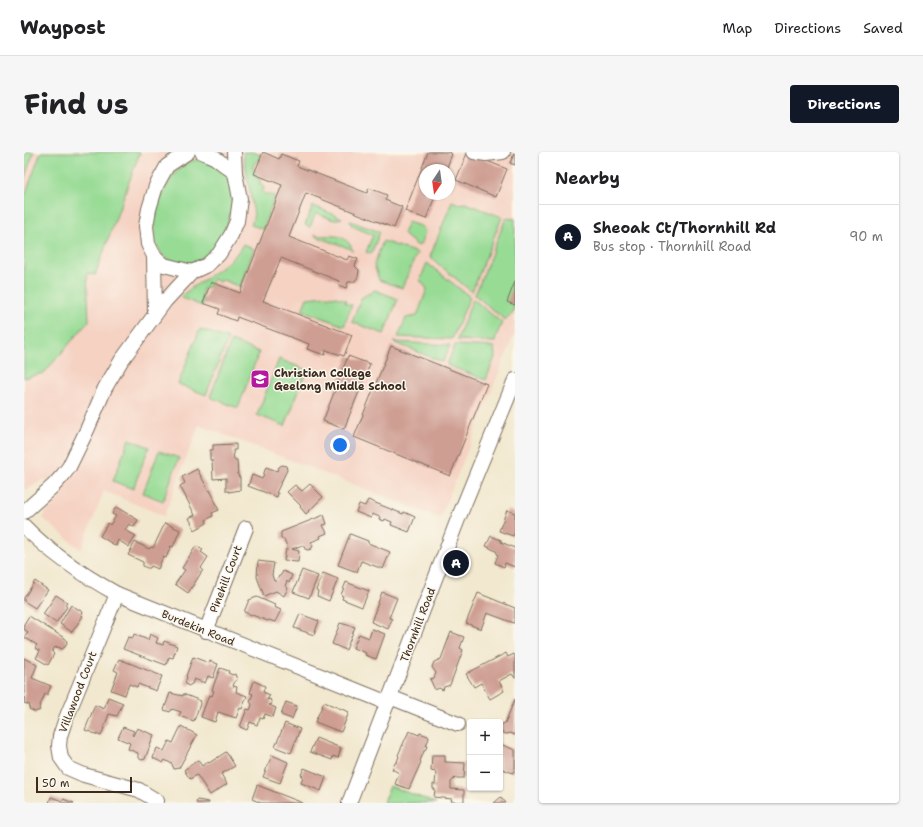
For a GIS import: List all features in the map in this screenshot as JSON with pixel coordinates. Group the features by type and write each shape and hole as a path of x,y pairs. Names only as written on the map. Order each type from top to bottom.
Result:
{"street":[{"path":"188,152 167,166 156,186 149,208 146,226 148,244 154,256 164,265 192,272"},
{"path":"202,152 214,157 236,173"},
{"path":"24,512 53,486 69,467 105,388 120,361 164,301 192,272 207,264 219,254 231,235 237,221 240,199 234,152"},
{"path":"474,152 486,154 503,152"},
{"path":"154,256 155,314"},
{"name":"Thornhill Road","path":"349,803 458,519 515,380"},
{"name":"Burdekin Road","path":"24,526 56,556 86,577 117,594 206,631 389,700 458,724"},
{"name":"Pinehill Court","path":"206,631 246,528"},
{"name":"Villawood Court","path":"117,594 65,721 60,736 59,746 61,758 68,768 84,775 139,790 157,801"}],"shaded area":[{"name":"Christian College Geelong Middle School","path":"24,152 515,152 515,333 440,518 199,425 164,516 104,491 81,550 43,518 45,513 61,496 44,479 24,490"}],"green space":[{"path":"24,152 34,152 24,179"},
{"path":"41,152 140,152 95,275 87,273 89,321 44,373 24,378 24,198"},
{"path":"243,152 253,152 263,156 254,164 253,168 257,173 255,177 260,179 260,185 264,187 263,191 265,194 275,196 263,229 251,225 254,215"},
{"path":"195,160 209,162 229,177 232,187 232,195 229,218 225,231 211,252 201,259 190,263 178,262 166,258 156,244 154,230 156,216 166,186 184,165"},
{"path":"452,201 459,204 465,203 502,217 472,292 430,257"},
{"path":"313,206 342,218 334,220 316,213 310,227 305,225"},
{"path":"506,218 515,219 515,304 513,312 505,320 475,295"},
{"path":"350,221 380,232 371,254 366,252 373,235 352,226"},
{"path":"408,222 423,227 425,232 421,244 418,246 403,234"},
{"path":"314,235 337,236 342,238 350,244 353,251 344,246"},
{"path":"383,241 417,253 402,288 379,280 374,265"},
{"path":"243,244 254,249 240,287 223,280 220,282 213,279 211,285 203,289 202,297 204,301 202,306 180,297 223,266 238,252"},
{"path":"427,263 470,297 452,339 398,337 406,318 417,316 427,289 420,280"},
{"path":"375,290 398,299 384,334 352,322 361,298"},
{"path":"326,296 346,300 345,303 352,305 344,326 302,310 307,298"},
{"path":"473,299 502,323 495,342 457,340"},
{"path":"200,329 228,339 206,395 178,384"},
{"path":"231,341 259,352 238,408 210,397"},
{"path":"393,342 450,345 443,362"},
{"path":"455,345 494,347 495,357 486,380 447,365"},
{"path":"279,359 307,370 285,426 257,415"},
{"path":"129,439 149,447 133,489 113,481"},
{"path":"159,451 179,458 163,501 143,493"},
{"path":"390,786 436,803 384,802"}],"building":[{"path":"263,152 279,159 281,154 299,161 297,166 367,193 369,188 387,195 385,200 402,207 394,228 306,193 289,237 347,260 349,256 358,259 355,266 359,270 358,277 354,282 348,282 346,288 338,285 339,281 281,258 263,301 352,335 344,356 326,350 325,355 307,349 309,344 237,317 236,321 218,314 220,309 203,303 211,282 240,293 282,185 254,174"},
{"path":"428,152 448,152 452,154 448,164 423,164"},
{"path":"515,152 515,165 510,163"},
{"path":"467,153 507,169 496,197 456,180"},
{"path":"419,175 419,200 434,200 426,219 405,211"},
{"path":"515,281 515,305 507,302"},
{"path":"391,346 487,384 450,476 354,437"},
{"path":"348,356 370,364 344,429 323,421"},
{"path":"236,444 236,450 233,450 234,460 237,460 238,476 240,477 240,490 229,492 226,491 226,478 213,479 210,450 213,450 213,445"},
{"path":"282,465 286,466 287,470 276,493 278,493 277,497 248,486 252,475 262,479 266,467 277,471"},
{"path":"197,469 209,491 210,490 219,510 212,513 213,516 206,520 207,523 195,530 189,518 195,515 180,486 185,483 182,477"},
{"path":"310,484 323,497 306,514 300,507 301,506 287,492 295,485 302,491"},
{"path":"368,500 403,514 404,512 415,517 409,532 391,525 392,522 385,519 384,521 379,519 380,517 372,514 371,518 356,512 359,504 365,506"},
{"path":"116,507 138,520 134,527 129,524 125,530 136,536 129,547 118,540 116,546 100,536 108,523 110,525 116,516 112,514"},
{"path":"507,510 515,513 515,532 513,536 499,531"},
{"path":"324,515 327,524 323,525 327,533 320,536 321,538 311,542 313,546 311,549 305,549 303,545 292,549 299,551 298,562 284,561 286,549 288,549 284,539 281,539 281,532"},
{"path":"165,523 180,530 173,547 171,546 166,558 163,557 158,569 151,566 150,568 147,568 143,566 143,562 128,555 135,542 149,549 151,547 153,548"},
{"path":"350,534 390,552 383,569 361,561 357,572 338,565"},
{"path":"491,536 515,548 515,567 505,563 504,567 495,563 498,555 496,551 486,546"},
{"path":"196,546 203,550 201,552 208,557 201,568 203,570 188,593 175,584 185,570 182,568"},
{"path":"258,561 274,563 272,575 274,581 276,581 283,571 292,575 289,583 287,581 285,586 288,588 284,596 276,591 264,596 257,577"},
{"path":"302,570 318,576 309,598 293,592"},
{"path":"323,573 338,579 329,601 317,596 318,591 316,590"},
{"path":"35,581 48,590 35,608 24,601 24,598"},
{"path":"346,582 369,591 362,607 342,599 343,596 341,595"},
{"path":"382,592 397,598 389,618 392,619 388,629 371,622"},
{"path":"478,593 515,608 514,623 487,613 481,629 466,623"},
{"path":"56,595 67,602 65,605 67,607 56,623 43,614"},
{"path":"257,597 275,605 274,607 281,610 275,622 244,612 249,600"},
{"path":"71,605 83,612 81,615 83,616 72,632 60,624"},
{"path":"300,614 319,621 314,635 294,628"},
{"path":"29,616 66,639 67,643 65,647 62,649 58,647 54,648 52,652 54,654 48,665 36,658 40,651 35,648 37,645 24,637 28,632 24,629 24,624"},
{"path":"340,623 355,627 346,650 332,644"},
{"path":"372,629 385,634 376,659 353,648 359,634 369,638"},
{"path":"451,632 464,637 460,648 463,650 450,685 444,687 443,690 439,688 435,690 430,679 434,678 436,673 432,667 434,662 441,659"},
{"path":"134,634 148,640 150,634 158,638 156,643 163,645 164,641 177,646 173,658 169,657 166,665 123,649 128,637 133,638"},
{"path":"506,653 508,657 514,654 515,656 515,678 512,674 499,681 504,691 490,699 481,683 474,687 466,674"},
{"path":"193,657 209,663 210,661 218,664 213,678 208,676 205,683 194,679 192,684 188,686 185,683 186,676"},
{"path":"24,658 37,665 32,678 51,686 47,695 45,694 39,708 40,710 35,712 29,709 30,705 24,703"},
{"path":"119,659 162,676 156,691 138,684 137,687 129,684 125,695 111,690 118,672 114,670"},
{"path":"220,668 229,671 228,673 233,675 235,674 237,680 233,686 237,687 236,692 247,696 242,709 240,708 236,718 218,712 215,722 201,717 209,695 212,696 214,691 212,690"},
{"path":"254,681 265,686 263,692 270,695 267,700 270,699 272,704 269,705 276,708 273,717 265,714 263,719 260,718 257,725 250,722 247,730 240,727 247,709 250,710 252,705 250,701 253,694 250,693"},
{"path":"170,693 183,696 183,694 201,701 194,721 179,716 181,712 172,709 170,712 164,710"},
{"path":"108,697 123,703 117,716 109,714 101,736 85,730 95,705 104,709"},
{"path":"515,699 515,735 510,733 503,733 503,724 505,723"},
{"path":"286,702 297,706 292,719 281,715"},
{"path":"324,702 349,712 341,732 315,722"},
{"path":"285,723 300,729 291,753 275,747"},
{"path":"181,726 197,735 179,768 174,769 172,764 165,760 163,763 153,758 157,748 164,751 169,741 173,743"},
{"path":"123,727 134,731 133,736 137,728 154,735 145,759 142,760 138,758 138,753 128,749 130,743 118,738"},
{"path":"409,731 419,735 420,733 428,736 429,738 420,761 421,762 409,789 395,784 399,773 392,769 397,762 398,755"},
{"path":"316,738 341,748 338,758 333,756 332,760 310,752"},
{"path":"503,745 515,750 515,768 513,773 503,769"},
{"path":"226,752 235,766 221,774 227,784 210,795 197,775 190,779 184,770 198,760 202,766"},
{"path":"272,755 288,762 280,783 263,777"},
{"path":"432,755 445,755 445,762 465,763 464,778 455,778 451,782 451,789 464,790 464,802 451,802 452,799 434,797 435,789 433,789 433,784 435,785 436,772 431,771"},
{"path":"304,768 326,777 321,791 301,783 303,776 301,775"},
{"path":"257,785 303,803 261,803 252,799"},
{"path":"51,797 62,801 63,799 74,803 49,803"},
{"path":"501,797 506,803 494,803"},
{"path":"197,800 209,802 209,803 196,803"}],"place":[{"name":"Christian College Geelong Middle School","path":"260,379"},
{"name":"Sheoak Ct/Thornhill Rd","path":"456,563"}]}
